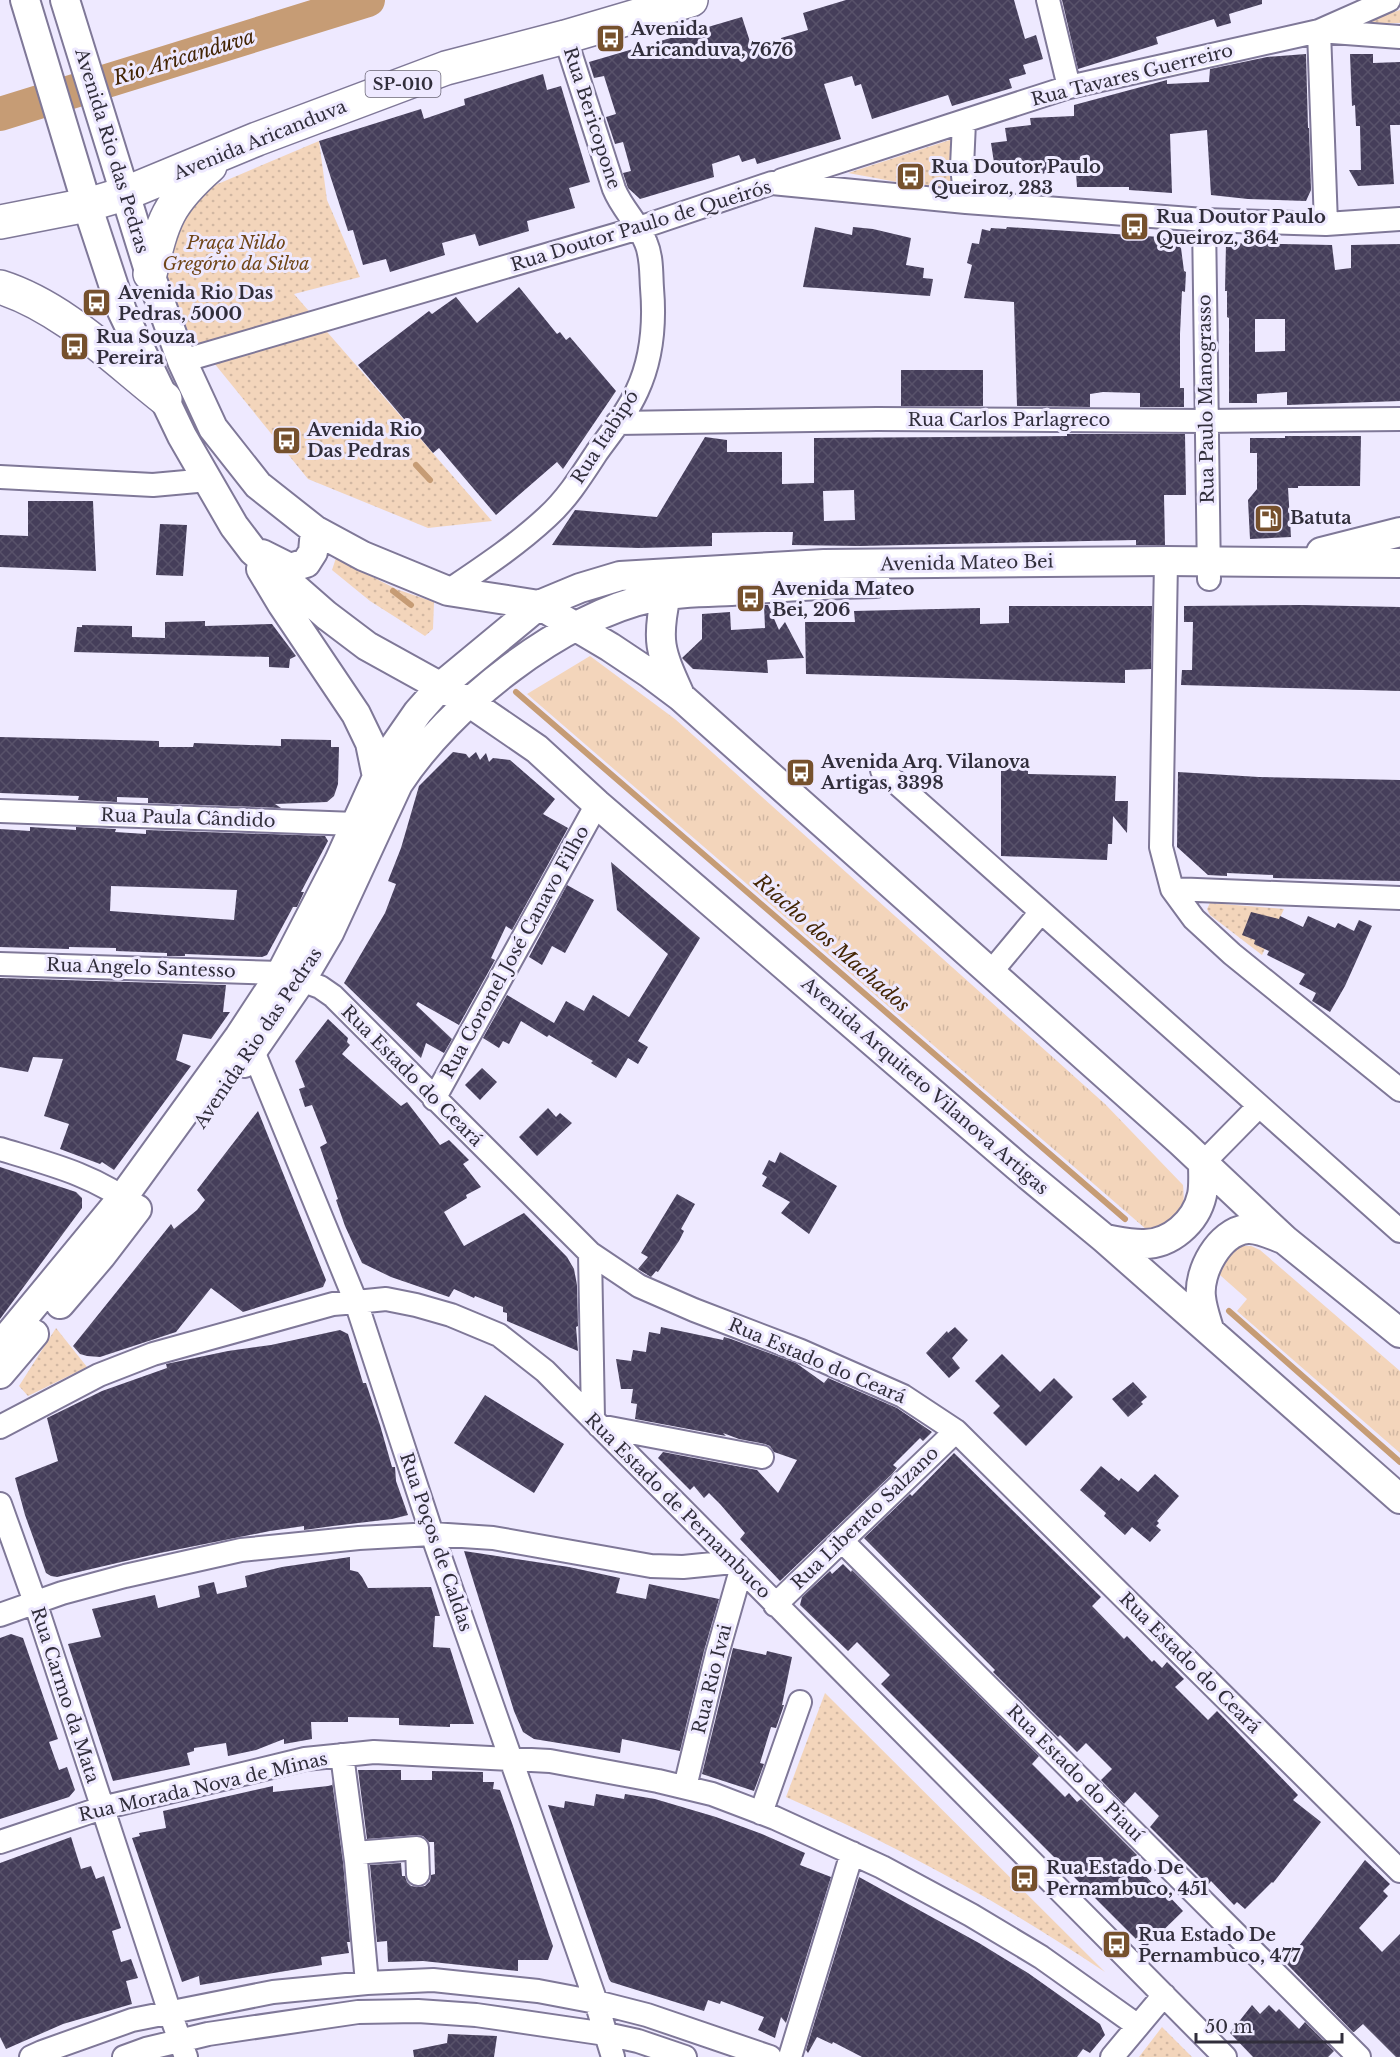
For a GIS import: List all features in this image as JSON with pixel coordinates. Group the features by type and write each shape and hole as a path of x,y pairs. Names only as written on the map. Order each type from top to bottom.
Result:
{"highway":[{"name":"Avenida Aricanduva","path":"0,222 87,205 124,194 446,68 565,37 691,0"},
{"path":"150,274 165,217 191,183 225,153"},
{"path":"0,287 44,307 81,331 165,399"}],"main road":[{"path":"25,0 87,205 122,311 182,436 234,526 251,549 282,604 361,721 374,756 377,777"},
{"name":"Avenida Rio das Pedras","path":"65,0 150,274 182,362 213,428 258,485 315,530 363,556 448,591 539,605"},
{"path":"251,549 290,568 306,563 313,552 315,530"},
{"path":"1286,561 1400,532"},
{"path":"251,549 326,615 367,646 441,686"},
{"name":"Avenida Mateo Bei","path":"1208,570 1286,561 1400,563"},
{"name":"Avenida Mateo Bei","path":"539,605 580,588 620,576 824,564 1208,570 1400,581"},
{"name":"Avenida Mateo Bei","path":"577,626 623,606 666,595 840,584 1166,570"},
{"path":"666,595 660,620 660,641 663,656 681,698"},
{"path":"539,605 577,626 649,673 681,698 1203,1162 1285,1240 1400,1333"},
{"name":"Avenida Rio das Pedras","path":"366,826 377,777 393,748 418,712 441,686 539,605"},
{"name":"Avenida Rio das Pedras","path":"0,1374 9,1338 130,1203 246,1044 291,976 324,893 366,826 413,761 441,729 470,703 540,646 577,626"},
{"name":"Avenida Arquiteto Vilanova Artigas","path":"441,686 537,749 597,804 1209,1329 1400,1499"},
{"path":"1105,1239 1143,1244 1153,1243 1177,1233 1195,1214 1202,1196 1203,1162"},
{"path":"1209,1329 1201,1296 1202,1283 1209,1262 1222,1244 1230,1235 1249,1229 1285,1240"}],"street":[{"path":"1048,0 1069,87"},
{"name":"Rua Tavares Guerreiro","path":"772,183 1069,87 1319,31 1389,0"},
{"path":"1326,224 1319,31 1400,37"},
{"name":"Rua Bericopone","path":"565,37 614,189 620,203 639,228"},
{"path":"964,122 962,168 966,202"},
{"name":"Rua Doutor Paulo de Queirós","path":"182,362 639,228 772,183 966,202 1204,220 1326,224 1400,219"},
{"name":"Rua Paulo Manograsso","path":"1204,220 1208,570"},
{"name":"Rua Itabipó","path":"448,591 514,546 548,516 578,481 637,391 648,359 653,331 654,302 650,261 646,243 639,228"},
{"name":"Rua Carlos Parlagreco","path":"617,423 877,419 1206,421 1400,419"},
{"path":"0,477 144,485 208,480"},
{"path":"1166,570 1161,847 1172,889 1194,919 1232,954 1400,1090"},
{"path":"882,770 1400,1231"},
{"name":"Rua Coronel José Canavo Filho","path":"434,1099 597,804"},
{"name":"Rua Paula Cândido","path":"0,811 366,826"},
{"path":"1172,889 1400,898"},
{"path":"991,972 1041,912"},
{"name":"Rua Angelo Santesso","path":"0,964 291,976"},
{"name":"Rua Estado do Ceará","path":"291,976 320,987 333,996 590,1253 639,1286 801,1351 903,1396 956,1431 1400,1871"},
{"name":"Rua Poços de Caldas","path":"246,1044 356,1302 432,1534 596,2002 613,2057"},
{"path":"1203,1162 1258,1106"},
{"path":"0,1149 88,1179 111,1189 130,1203"},
{"path":"590,1253 596,1423 762,1457"},
{"name":"Rua Estado de Pernambuco","path":"0,1427 99,1375 153,1354 333,1304 386,1299 451,1315 499,1335 545,1371 1226,2057"},
{"name":"Rua Liberato Salzano","path":"775,1605 956,1431"},
{"name":"Rua Carmo da Mata","path":"0,1504 35,1602 183,2049"},
{"path":"0,1615 35,1602 125,1576 241,1550 359,1538 432,1534 493,1538 651,1566 683,1568 737,1566"},
{"name":"Rua Estado do Piauí","path":"842,1541 1359,2057"},
{"name":"Rua Rio Ivai","path":"685,1788 737,1566"},
{"path":"761,1813 800,1702"},
{"name":"Rua Morada Nova de Minas","path":"0,1842 102,1808 305,1759 374,1752 550,1761 658,1780 712,1794 852,1853 971,1915 1041,1957 1138,2026"},
{"path":"342,1755 355,1852 367,1983"},
{"path":"355,1852 417,1848 418,1874"},
{"path":"790,2057 852,1853"},
{"path":"31,2057 132,2020 273,1992 367,1983 433,1980 538,1991 596,2002 647,2015 770,2057"},
{"path":"1112,2057 1164,1995"},
{"path":"124,2057 183,2049 208,2034 346,2014 418,2011 476,2015 606,2034 638,2041 686,2057"}],"green space":[{"path":"1400,10 1400,23 1359,23"},
{"path":"953,139 957,193 848,173"},
{"name":"Praça Nildo Gregório da Silva","path":"319,141 327,200 360,277 294,294 492,521 428,528 308,479 188,331 160,257 187,197"},
{"path":"336,558 396,589 434,602 433,629 425,636 370,601 332,570"},
{"path":"590,656 675,719 1105,1104 1183,1185 1183,1204 1179,1216 1154,1236 527,694"},
{"path":"1210,903 1284,909 1262,955 1210,915 1207,909"},
{"path":"1241,1246 1251,1246 1260,1250 1400,1371 1400,1453 1237,1311 1247,1299 1212,1268 1218,1258"},
{"path":"56,1328 87,1367 28,1396 19,1386"},
{"path":"825,1693 1105,1972 950,1877 869,1835 786,1797"},
{"path":"1162,2027 1192,2057 1139,2057"}],"building":[{"path":"846,0 1014,0 1025,39 1036,35 1043,59 1023,65 1026,74 1009,79 1012,88 952,106 948,95 872,119 861,84 855,86 852,76 824,84 841,139 757,164 755,158 742,162 739,155 712,164 714,177 640,199 628,188 623,173 631,171 623,142 615,144 606,117 616,114 604,76 594,78 589,62 742,17 753,51 782,42 781,38 808,30 803,13"},
{"path":"1062,0 1262,0 1262,4 1229,14 1231,23 1217,27 1214,19 1156,37 1158,44 1078,69"},
{"path":"1306,54 1311,190 1306,201 1211,195 1207,130 1170,134 1172,193 1129,190 1129,187 1077,187 1076,173 1060,175 1059,171 1041,174 1041,171 1021,174 1021,171 995,169 991,143 1007,141 1005,128 1031,125 1030,118 1074,116 1074,105 1167,80 1167,84 1209,82 1210,69 1267,57"},
{"path":"1350,54 1373,54 1373,63 1400,62 1400,125 1390,125 1394,184 1358,186 1349,170 1361,170 1360,126 1356,126 1355,105 1352,106"},
{"path":"543,74 547,90 561,86 590,182 569,188 575,208 527,221 529,231 479,246 475,234 442,243 445,255 390,272 386,259 363,265 353,230 348,231 319,141 421,109 424,119 465,105 464,99"},
{"path":"815,227 852,235 853,227 873,229 911,238 906,265 924,268 923,278 933,279 930,296 803,287"},
{"path":"1007,227 1160,237 1172,241 1181,248 1186,272 1185,292 1182,291 1180,334 1180,388 1184,388 1184,407 1140,407 1140,393 1103,392 1090,394 1090,407 1017,406 1014,302 964,298 972,265 967,263 972,243 979,244 982,229 990,231 991,228 1006,229"},
{"path":"1226,243 1332,245 1335,270 1351,268 1351,245 1400,244 1400,401 1287,405 1287,392 1257,394 1257,403 1229,403 1229,318 1227,317 1227,291 1225,291","holes":["1255,319 1285,319 1285,351 1255,352"]},
{"path":"519,287 557,334 560,332 566,340 570,337 616,391 563,469 557,462 496,515 439,448 433,453 358,365 429,311 432,314 456,297 477,323"},
{"path":"901,370 983,370 983,406 901,406"},
{"path":"1067,434 1185,434 1186,495 1164,495 1165,545 1136,545 1136,540 859,546 792,545 793,532 769,532 712,533 712,546 639,548 552,545 575,510 657,517 705,437 727,440 727,452 782,452 782,484 814,483 814,438 1067,436","holes":["854,490 855,520 824,521 823,491"]},
{"path":"1285,436 1361,436 1360,486 1288,488 1291,537 1250,539 1248,500 1257,489 1257,453 1250,453 1250,438 1285,438"},
{"path":"28,501 93,501 96,571 0,567 0,535 28,536"},
{"path":"160,524 187,525 183,576 156,575"},
{"path":"764,605 768,605 779,630 785,622 804,658 767,660 768,673 693,669 682,658 702,639 702,614 730,612 731,630 765,628"},
{"path":"1009,606 1152,606 1151,669 1125,670 1125,683 806,674 805,622 855,622 854,611 980,608 980,624 1009,623"},
{"path":"1184,606 1400,607 1400,691 1181,685 1182,670 1192,670 1193,622 1184,622"},
{"path":"205,621 205,626 272,624 296,656 290,659 289,668 269,667 269,657 74,652 77,627 82,627 82,625 132,626 132,637 165,638 165,622"},
{"path":"0,737 159,741 159,747 193,747 194,743 281,746 281,739 331,740 331,747 339,747 338,784 334,796 327,802 275,804 281,808 148,803 148,798 117,797 117,802 78,800 79,796 0,793"},
{"path":"453,752 466,754 469,758 476,752 480,760 486,753 489,762 493,758 510,760 555,799 543,814 568,828 512,930 506,926 491,958 495,960 459,1025 418,1002 416,1005 452,1039 444,1053 426,1043 421,1058 344,983 385,913 396,884 388,881 401,848 419,786"},
{"path":"1001,767 1028,768 1028,774 1116,776 1115,801 1128,801 1127,833 1113,816 1112,844 1108,844 1107,860 1001,856"},
{"path":"1178,772 1259,777 1400,780 1400,881 1273,878 1273,875 1227,873 1227,876 1208,875 1177,847"},
{"path":"30,827 76,830 76,827 116,829 115,832 146,834 146,830 325,836 328,841 301,892 304,892 297,907 293,907 267,955 262,957 185,954 185,956 167,956 167,953 116,951 116,948 0,947 0,829 30,831","holes":["111,886 237,890 234,920 110,911"]},
{"path":"611,862 700,938 638,1041 648,1047 638,1064 628,1058 616,1078 591,1063 593,1061 521,1021 509,1044 503,1041 499,1048 483,1038 507,995 554,1023 566,1001 584,1011 593,995 629,1017 668,954 617,910"},
{"path":"567,885 594,900 565,953 552,946 542,965 529,957"},
{"path":"1251,912 1279,919 1280,916 1303,927 1308,916 1335,928 1338,923 1354,931 1359,920 1372,926 1345,986 1330,1012 1312,1001 1316,993 1299,984 1305,974 1267,955 1269,951 1254,944 1255,940 1242,935"},
{"path":"0,978 226,985 223,1012 230,1012 211,1039 183,1034 176,1060 191,1066 114,1170 102,1162 100,1164 60,1149 69,1124 44,1116 63,1059 33,1057 28,1072 0,1067"},
{"path":"328,1019 348,1038 347,1042 350,1045 342,1054 401,1106 407,1102 440,1145 449,1140 469,1160 463,1164 481,1187 444,1212 464,1246 524,1213 567,1257 574,1269 577,1285 578,1351 507,1321 507,1313 503,1312 503,1307 454,1289 449,1297 391,1277 362,1263 345,1226 320,1147 327,1143 312,1105 305,1107 299,1089 305,1087 295,1061"},
{"path":"482,1068 497,1082 480,1100 465,1085"},
{"path":"548,1108 556,1117 560,1113 572,1123 537,1156 519,1137"},
{"path":"258,1111 326,1280 323,1287 243,1312 211,1288 176,1332 100,1357 80,1354 73,1346 171,1224 174,1229 197,1210 205,1200 197,1190"},
{"path":"780,1152 837,1186 809,1234 781,1213 790,1202 762,1186 767,1177 762,1174 769,1160 775,1163"},
{"path":"0,1167 76,1192 82,1198 82,1208 0,1319"},
{"path":"677,1194 695,1204 681,1229 684,1231 679,1241 658,1272 656,1271 651,1277 638,1269 648,1257 641,1253"},
{"path":"661,1327 723,1340 724,1337 796,1363 824,1383 828,1378 897,1408 932,1432 923,1441 920,1438 893,1465 897,1468 892,1474 780,1581 740,1539 745,1533 720,1504 709,1493 704,1498 694,1486 690,1490 658,1458 663,1452 757,1470 778,1493 797,1460 774,1452 770,1446 765,1444 723,1433 726,1436 635,1419 637,1404 631,1403 633,1389 621,1389 616,1359 631,1361 633,1350 646,1352 649,1332 660,1334"},
{"path":"955,1327 968,1340 952,1358 960,1368 949,1378 926,1353 947,1331 948,1333"},
{"path":"340,1330 348,1334 392,1467 395,1467 396,1481 408,1515 304,1530 304,1526 270,1531 57,1577 46,1573 25,1515 15,1478 58,1461 47,1418 102,1391 167,1368 166,1364"},
{"path":"1002,1354 1040,1392 1054,1378 1073,1397 1026,1446 993,1413 1000,1406 975,1381"},
{"path":"1133,1382 1147,1397 1141,1402 1143,1404 1128,1417 1112,1399"},
{"path":"485,1395 564,1444 534,1493 454,1443"},
{"path":"954,1453 1101,1597 1092,1606 1124,1639 1127,1636 1152,1662 1154,1660 1162,1668 1167,1662 1184,1679 1175,1687 1208,1720 1217,1711 1298,1795 1293,1800 1321,1822 1273,1883 1245,1909 1237,1902 1234,1905 1211,1881 1208,1885 1150,1827 1159,1816 1135,1792 1124,1804 1101,1780 1112,1769 1086,1743 1077,1752 1060,1735 1058,1737 864,1538 910,1494 912,1496"},
{"path":"1101,1466 1119,1481 1121,1478 1138,1492 1155,1474 1179,1496 1157,1521 1159,1523 1156,1526 1161,1530 1150,1542 1132,1527 1125,1535 1104,1516 1106,1513 1080,1490"},
{"path":"464,1551 569,1567 620,1578 616,1593 646,1599 649,1584 719,1599 680,1751 622,1739 620,1753 534,1739 523,1732 514,1711"},
{"path":"350,1557 350,1570 358,1572 368,1588 431,1587 440,1616 435,1616 433,1647 450,1648 474,1724 450,1724 450,1727 399,1725 399,1718 348,1717 348,1722 311,1722 312,1739 284,1744 284,1739 256,1750 228,1756 226,1743 194,1748 194,1751 187,1753 190,1765 113,1781 68,1644 101,1637 92,1609 155,1595 158,1608 200,1597 198,1586 214,1582 217,1594 247,1587 245,1576 282,1567"},
{"path":"843,1564 851,1572 852,1570 1039,1756 1032,1764 1065,1797 1069,1793 1077,1802 1081,1799 1137,1855 1131,1861 1183,1911 1145,1948 881,1684 890,1675 857,1642 848,1651 800,1605 802,1597 830,1571 832,1574"},
{"path":"11,1634 23,1638 58,1739 49,1742 59,1770 67,1767 75,1790 69,1797 0,1819 0,1638"},
{"path":"733,1648 766,1655 767,1651 792,1657 782,1705 784,1705 776,1728 771,1727 760,1763 764,1764 754,1791 702,1774"},
{"path":"358,1770 401,1770 401,1780 432,1780 432,1771 483,1772 483,1782 494,1782 493,1789 500,1790 553,1946 548,1960 518,1960 518,1971 423,1961 388,1962 387,1941 377,1942 370,1865 401,1863 402,1876 405,1876 411,1886 425,1886 430,1881 431,1875 435,1874 434,1842 429,1842 423,1836 417,1835 367,1839"},
{"path":"332,1781 343,1862 349,1953 321,1957 322,1965 200,1985 199,1976 182,1982 132,1838 140,1836 139,1833 166,1828 163,1811 273,1786 273,1792 328,1786 332,1785"},
{"path":"596,1794 624,1799 625,1794 655,1799 716,1817 805,1853 800,1865 831,1877 786,2023 781,2017 775,2038 758,2030 764,2017 721,2001 720,2004 708,2000 704,2011 611,1982 548,1805 564,1808 565,1801 594,1806"},
{"path":"71,1837 81,1869 91,1866 96,1879 104,1876 121,1928 112,1931 121,1962 131,1959 138,1978 126,1981 132,2004 63,2024 6,2049 0,2037 0,1863"},
{"path":"1365,1860 1390,1884 1383,1891 1388,1896 1359,1928 1382,1952 1400,1934 1400,2057 1396,2057 1363,2024 1353,2032 1286,1963"},
{"path":"859,1877 979,1943 1028,1973 1100,2024 1105,2035 1090,2053 1083,2049 1077,2057 862,2057 833,2042 832,2044 817,2037 808,2053 806,2050"},
{"path":"1252,2005 1260,2014 1269,2005 1276,2012 1279,2009 1299,2029 1305,2022 1334,2051 1328,2057 1253,2057 1230,2033"},
{"path":"448,2034 497,2036 494,2057 414,2057 413,2050 447,2043"}],"waterway":[{"name":"Rio Aricanduva","path":"0,114 368,0"},
{"name":"Riacho dos Machados","path":"416,465 430,480"},
{"name":"Riacho dos Machados","path":"393,591 411,605"},
{"name":"Riacho dos Machados","path":"516,692 1125,1219"},
{"name":"Riacho dos Machados","path":"1229,1311 1400,1462"}],"place":[{"name":"Avenida Aricanduva, 7676","path":"610,39"},
{"name":"Rua Doutor Paulo Queiroz, 283","path":"910,177"},
{"name":"Rua Doutor Paulo Queiroz, 364","path":"1135,227"},
{"name":"Avenida Rio Das Pedras, 5000","path":"97,303"},
{"name":"Rua Souza Pereira","path":"75,347"},
{"name":"Avenida Rio Das Pedras","path":"286,440"},
{"name":"Batuta","path":"1269,518"},
{"name":"Avenida Mateo Bei, 206","path":"751,599"},
{"name":"Avenida Arq. Vilanova Artigas, 3398","path":"800,772"},
{"name":"Rua Estado De Pernambuco, 451","path":"1025,1878"},
{"name":"Rua Estado De Pernambuco, 477","path":"1117,1945"}]}
